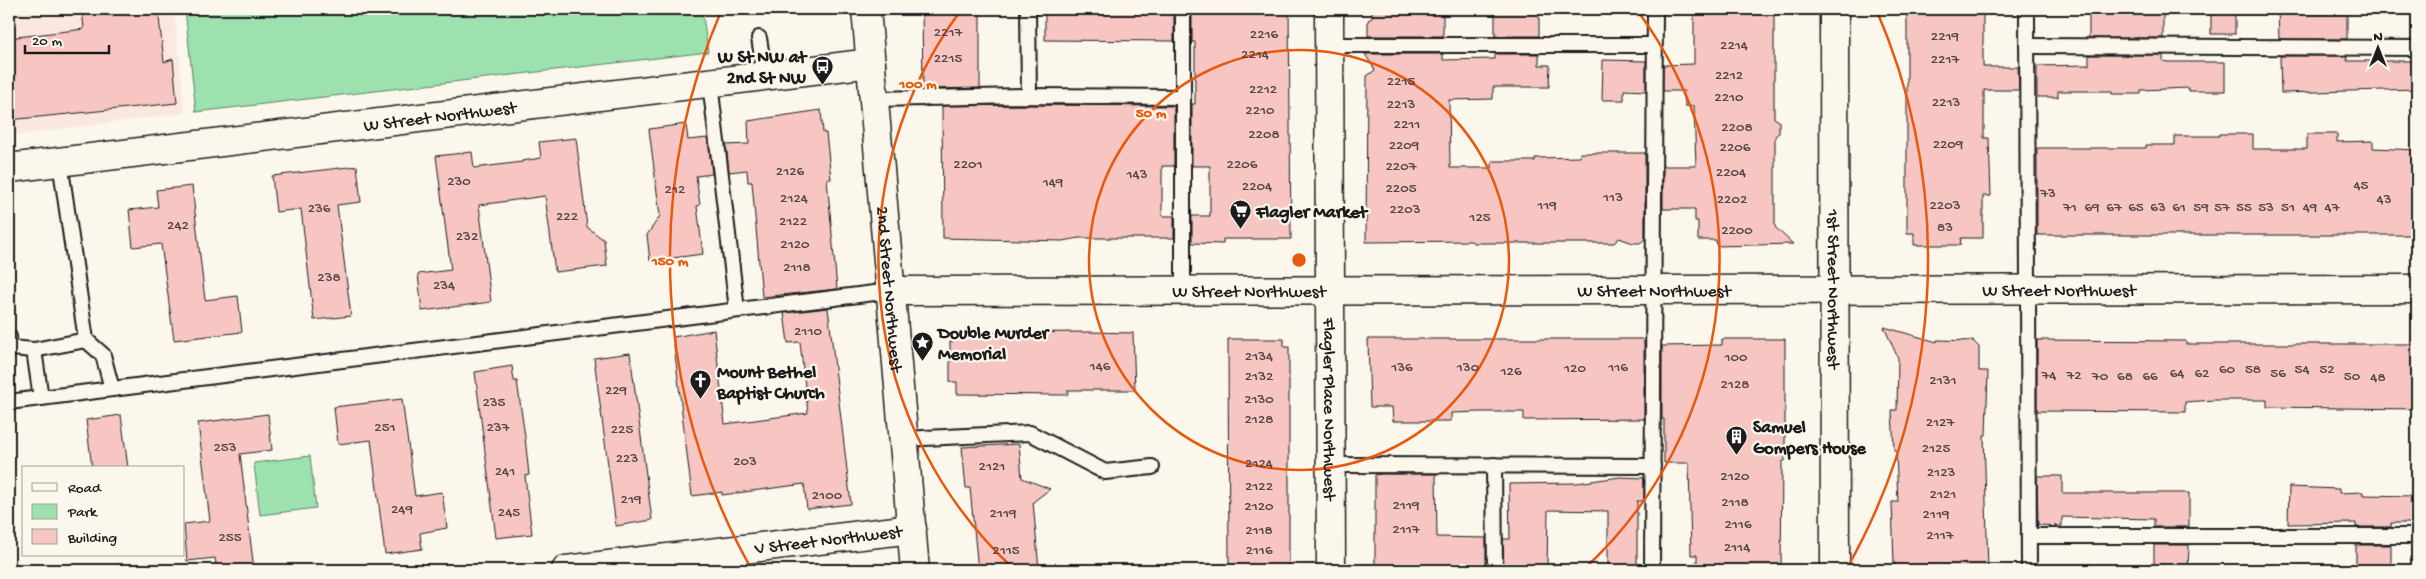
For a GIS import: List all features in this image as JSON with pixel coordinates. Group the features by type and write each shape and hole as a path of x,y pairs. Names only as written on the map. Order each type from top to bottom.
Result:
{"street":[{"name":"2nd Street Northwest","path":"866,9 915,570"},
{"name":"Flagler Place Northwest","path":"1329,9 1331,570"},
{"name":"1st Street Northwest","path":"1834,9 1833,290 1835,570"},
{"name":"W Street Northwest","path":"9,168 871,63"},
{"name":"W Street Northwest","path":"890,290 2417,289"},
{"name":"V Street Northwest","path":"566,570 912,528"}],"lane":[{"path":"1028,9 1028,96"},
{"path":"1183,9 1183,290"},
{"path":"1652,570 1655,9"},
{"path":"2027,9 2029,570"},
{"path":"758,38 765,76"},
{"path":"1329,44 1654,46"},
{"path":"2027,46 2417,48"},
{"path":"710,83 737,310"},
{"path":"874,99 1028,96 1183,97"},
{"path":"60,162 86,340 103,355 112,389"},
{"path":"9,402 890,290"},
{"path":"9,337 10,348 34,350 86,340"},
{"path":"34,350 40,398"},
{"path":"903,439 1030,433 1105,472 1152,467"},
{"path":"1331,465 1653,466"},
{"path":"1494,465 1495,570"},
{"path":"2029,536 2417,536"}],"shaded area":[{"path":"9,9 174,9 185,113 9,136"}],"green space":[{"path":"185,9 702,9 708,52 196,112"},
{"path":"310,456 316,508 260,515 254,463"}],"building":[{"path":"82,9 158,9 164,62 173,59 177,103 9,120 9,38 84,29"},
{"path":"922,9 975,9 975,12 980,12 980,88 923,89"},
{"path":"1045,9 1174,9 1174,41 1045,40"},
{"path":"1192,9 1289,9 1291,239 1223,239 1223,244 1192,243 1192,216 1210,216 1210,166 1192,166 1195,42 1192,42"},
{"path":"1372,9 1443,9 1443,36 1368,36 1368,20 1372,18"},
{"path":"1495,9 1539,9 1539,36 1495,36"},
{"path":"1736,9 1774,9 1774,118 1779,121 1779,133 1775,136 1775,227 1793,244 1717,246 1716,240 1698,240 1698,221 1695,221 1695,209 1663,209 1663,166 1696,166 1694,106 1685,106 1684,91 1663,91 1663,65 1694,64 1694,14 1736,13"},
{"path":"1907,9 1983,11 1983,67 2018,67 2019,90 1984,90 1984,138 1989,138 1991,196 1983,196 1983,238 1961,238 1960,245 1914,245 1914,233 1907,233"},
{"path":"2089,9 2163,9 2163,38 2089,38"},
{"path":"2211,9 2235,9 2235,34 2211,34"},
{"path":"2278,9 2347,9 2347,39 2279,39"},
{"path":"1365,54 1443,54 1443,60 1495,59 1495,54 1539,54 1539,65 1550,65 1549,87 1493,87 1493,99 1449,100 1450,168 1492,168 1492,161 1535,161 1535,158 1580,157 1580,153 1645,153 1645,239 1640,243 1633,243 1619,238 1614,243 1366,242 1367,76 1375,70"},
{"path":"2089,55 2163,55 2163,61 2168,62 2225,62 2225,91 2189,91 2189,88 2141,90 2141,94 2112,94 2112,91 2058,91 2058,97 2037,97 2037,66 2089,65"},
{"path":"2280,56 2347,56 2347,61 2417,61 2417,89 2281,93"},
{"path":"1603,60 1646,61 1646,91 1624,90 1624,100 1602,100"},
{"path":"942,106 1174,106 1174,166 1162,166 1162,216 1174,216 1174,238 1079,238 1062,241 943,238"},
{"path":"821,110 823,133 826,133 831,179 827,179 837,289 762,297 752,182 748,182 747,170 729,172 726,145 749,144 748,121"},
{"path":"686,124 688,140 707,138 709,147 712,174 696,176 700,205 697,206 703,254 650,261 647,235 660,216 649,129"},
{"path":"2219,134 2253,134 2253,149 2307,149 2307,134 2337,134 2337,142 2373,141 2373,148 2417,150 2417,235 2037,235 2037,148 2146,148 2146,145 2175,145 2175,136 2219,136"},
{"path":"576,138 587,227 604,240 607,266 555,272 545,196 479,205 491,302 422,311 418,274 451,270 436,156 472,152 474,168 522,162 541,158 539,142"},
{"path":"357,166 361,202 337,205 351,316 314,320 301,209 276,212 272,176"},
{"path":"192,186 205,300 238,296 242,332 174,340 161,244 133,247 129,210 158,207 156,190"},
{"path":"828,308 851,504 807,509 804,484 722,495 722,492 692,496 673,337 714,330 725,424 808,413 800,342 788,343 784,313"},
{"path":"1884,327 1937,342 1937,340 1973,341 1979,347 1979,371 1988,371 1986,435 1984,435 1988,570 1897,570 1897,565 1894,565 1892,502 1898,502 1892,410 1897,410 1898,358"},
{"path":"953,333 1133,333 1135,390 1068,390 1068,395 957,394 957,382 950,382 950,342 953,342"},
{"path":"1228,339 1284,339 1284,347 1289,347 1289,570 1229,570"},
{"path":"1368,339 1642,339 1644,343 1644,419 1524,420 1524,412 1480,412 1451,413 1451,421 1393,421 1392,407 1370,407"},
{"path":"1722,339 1785,339 1785,461 1782,462 1781,570 1697,570 1697,555 1691,555 1689,463 1664,463 1662,346 1722,345"},
{"path":"2037,340 2186,341 2186,344 2417,344 2417,409 2267,407 2267,400 2215,400 2185,402 2185,412 2037,411"},
{"path":"630,353 652,520 616,526 594,358"},
{"path":"512,366 514,381 517,381 525,437 529,475 525,476 532,534 496,538 475,372"},
{"path":"402,399 415,496 442,492 447,528 420,533 422,549 385,554 371,440 338,444 334,407"},
{"path":"268,414 272,450 240,454 254,570 217,570 215,558 187,561 185,524 210,521 198,423"},
{"path":"121,415 128,466 92,466 86,420"},
{"path":"1019,444 1022,478 1050,489 1033,502 1039,570 978,570 970,488 966,488 962,447"},
{"path":"1436,474 1437,537 1486,538 1486,570 1375,570 1375,475"},
{"path":"2037,476 2062,476 2062,493 2189,493 2189,527 2154,527 2154,519 2062,517 2062,526 2038,525"},
{"path":"1620,477 1644,478 1644,501 1637,501 1637,570 1608,570 1608,511 1548,510 1547,570 1504,570 1503,539 1510,539 1509,484 1577,483"},
{"path":"2289,487 2339,489 2339,493 2363,492 2363,495 2413,496 2413,523 2391,523 2391,527 2356,527 2356,523 2288,524"},
{"path":"2154,545 2189,545 2188,570 2154,570"},
{"path":"2356,545 2391,545 2391,570 2356,570"}],"place":[{"name":"W St NW at 2nd St NW","path":"822,85"},
{"name":"Flagler Market","path":"1240,230"},
{"name":"Double Murder Memorial","path":"922,361"},
{"name":"Mount Bethel Baptist Church","path":"701,400"},
{"name":"Samuel Gompers House","path":"1737,455"}]}
